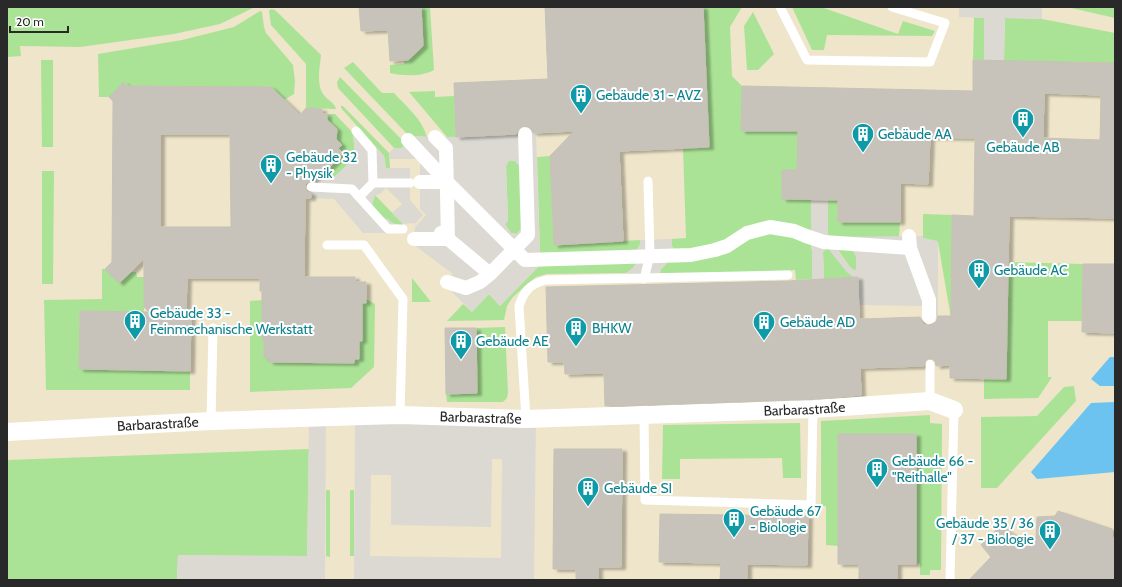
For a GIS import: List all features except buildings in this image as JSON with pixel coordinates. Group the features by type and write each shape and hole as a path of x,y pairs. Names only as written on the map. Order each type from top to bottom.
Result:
{"street":[{"path":"447,282 466,288 480,282 515,250 528,235 524,134"},
{"path":"435,137 446,148 448,239"},
{"path":"408,140 447,182 525,260 691,254 716,250 727,246 747,233 770,228 794,231 824,242 909,242 929,300 929,317"},
{"path":"415,183 447,182"},
{"path":"411,232 436,229 490,274"},
{"name":"Barbarastraße","path":"7,432 211,421 400,415 526,419 813,409 930,401 954,410"}],"lane":[{"path":"780,7 806,60 930,62 945,23 892,7"},
{"path":"356,131 372,150 373,183"},
{"path":"644,279 650,255 648,181"},
{"path":"359,197 373,183 415,183"},
{"path":"311,187 352,189 388,229 411,232"},
{"path":"327,246 364,245 403,299 400,415"},
{"path":"526,419 519,306 528,289 536,282 546,280 788,275"},
{"path":"211,421 213,328"},
{"path":"930,364 930,401"},
{"path":"644,415 645,500 811,505 813,409"},
{"path":"950,580 954,410"}],"shaded area":[{"path":"7,7 1115,7 1115,580 7,580"},
{"path":"959,7 1042,7 1042,19 1005,18 1004,61 984,60 984,18 959,17"},
{"path":"359,128 384,156 386,168 410,168 410,200 423,215 414,225 413,223 403,224 392,213 402,204 386,188 380,194 375,195 372,205 382,218 388,219 403,233 363,233 334,199 311,198 311,182 317,176 334,177 351,161 355,153 353,133"},
{"path":"536,133 540,255 637,250 640,240 672,239 672,246 674,250 683,251 722,243 739,231 811,232 811,183 828,183 828,237 923,236 923,238 938,241 938,318 929,317 922,306 858,305 854,277 847,272 828,248 823,252 824,279 812,279 811,245 804,240 768,232 668,262 661,269 660,273 662,275 622,279 626,273 635,266 636,264 634,262 541,264 500,306 489,294 472,312 451,291 447,282 453,274 414,245 415,227 426,215 420,209 420,159 390,159 389,153 394,148 402,148 409,136 456,137","holes":["509,161 515,161 522,169 523,226 517,234 511,233 505,224 508,221 506,166","836,248 852,249 856,256 855,271 850,267"]},
{"path":"355,416 536,419 534,580 354,580","holes":["492,459 502,459 501,558 370,556 371,475 391,475 391,525 491,527"]},
{"path":"326,417 325,580 177,580 178,555 307,556 309,418"}],"green space":[{"path":"7,7 255,7 220,24 174,34 80,47 20,46 21,56 7,57"},
{"path":"421,7 430,7 434,70 424,74 413,75 390,73 390,65 404,64 404,60 409,60 409,55 413,55 423,46"},
{"path":"703,7 742,7 730,27 732,76 742,86 741,131 798,131 797,170 782,170 782,199 811,199 811,232 799,228 730,238 704,248 674,250 672,246 672,239 686,238 683,148 709,147"},
{"path":"792,7 821,7 898,34 903,21 935,31 932,36 827,35 824,50 812,50"},
{"path":"1067,7 1115,7 1115,18"},
{"path":"271,9 275,10 321,55 319,75 321,90 336,109 306,108 306,64 271,25 269,11"},
{"path":"260,11 262,12 266,33 293,65 295,82 294,94 284,100 269,86 263,92 258,87 137,86 132,90 124,82 109,97 99,97 98,54 182,40 234,27"},
{"path":"753,12 774,54 758,70 747,70 744,26"},
{"path":"974,17 984,18 984,60 973,60"},
{"path":"1005,18 1042,19 1115,33 1115,63 1004,61"},
{"path":"41,60 53,60 53,147 42,147"},
{"path":"353,62 382,93 394,93 418,119 425,130 427,137 409,136 344,68"},
{"path":"340,77 405,143 402,148 394,148 338,88 337,82"},
{"path":"435,91 435,97 454,96 456,137 447,137 409,92"},
{"path":"341,106 343,106 389,153 390,168 386,168 384,156 341,108"},
{"path":"327,114 335,114 353,133 355,153 351,161 334,177 317,176 312,168 329,168 343,153 338,148 342,145 336,139 337,129 327,120"},
{"path":"550,156 554,245 640,240 637,250 540,255 537,157"},
{"path":"508,161 515,161 522,169 523,226 517,234 511,233 505,224 508,221 506,166"},
{"path":"42,171 54,171 53,284 42,284"},
{"path":"828,183 838,194 838,222 900,222 899,237 828,237"},
{"path":"375,195 403,225 398,225 385,219 378,212 372,205"},
{"path":"923,214 952,215 951,318 938,242 923,238"},
{"path":"760,233 788,233 811,245 812,279 796,280 795,270 669,275 662,275 660,273 661,269 668,262"},
{"path":"836,247 852,249 856,256 855,271 850,267"},
{"path":"828,248 847,272 854,277 824,279 823,251"},
{"path":"634,262 636,264 626,273 547,274 536,277 512,298 507,306 504,320 447,321 463,304 472,312 489,294 500,306 541,264"},
{"path":"1008,262 1083,264 1082,321 1048,321 1048,377 1052,377 1038,398 984,399 984,379 1006,379"},
{"path":"102,269 105,269 119,283 131,272 136,272 137,277 144,277 144,312 80,311 79,369 190,371 190,390 46,390 44,300 102,299"},
{"path":"412,278 431,302 412,302"},
{"path":"366,299 375,304 374,367 351,388 250,392 250,301 262,300 262,339 266,339 269,362 354,363 359,345 362,303 366,303"},
{"path":"505,327 507,398 503,402 447,402 446,394 477,393 476,328"},
{"path":"1074,386 1076,401 997,488 981,488 981,417 1037,416 1064,387"},
{"path":"930,415 930,423 942,424 941,570 930,570 930,575 920,575 920,563 916,564 916,434 838,434 838,546 826,545 826,506 821,506 821,421"},
{"path":"800,423 801,478 783,478 782,458 680,459 680,479 662,479 663,425"},
{"path":"309,449 307,557 178,555 177,580 7,580 7,460"},
{"path":"326,490 330,490 330,557 326,556"},
{"path":"350,490 354,490 354,556 350,556"}],"water":[{"path":"1110,357 1115,357 1115,386 1100,386 1091,379"},
{"path":"1115,402 1115,472 1037,479 1031,472 1091,403"}],"place":[{"name":"Gebäude 31 - AVZ","path":"581,114"},
{"name":"Gebäude AB","path":"1023,138"},
{"name":"Gebäude AA","path":"863,154"},
{"name":"Gebäude 32 - Physik","path":"271,184"},
{"name":"Gebäude AC","path":"979,290"},
{"name":"Gebäude 33 - Feinmechanische Werkstatt","path":"135,340"},
{"name":"Gebäude AD","path":"764,342"},
{"name":"BHKW","path":"576,348"},
{"name":"Gebäude AE","path":"461,360"},
{"name":"Gebäude 66 - \"Reithalle\"","path":"877,488"},
{"name":"Gebäude SI","path":"588,508"},
{"name":"Gebäude 67 - Biologie","path":"734,538"},
{"name":"Gebäude 35 / 36 / 37 - Biologie","path":"1050,550"}]}
